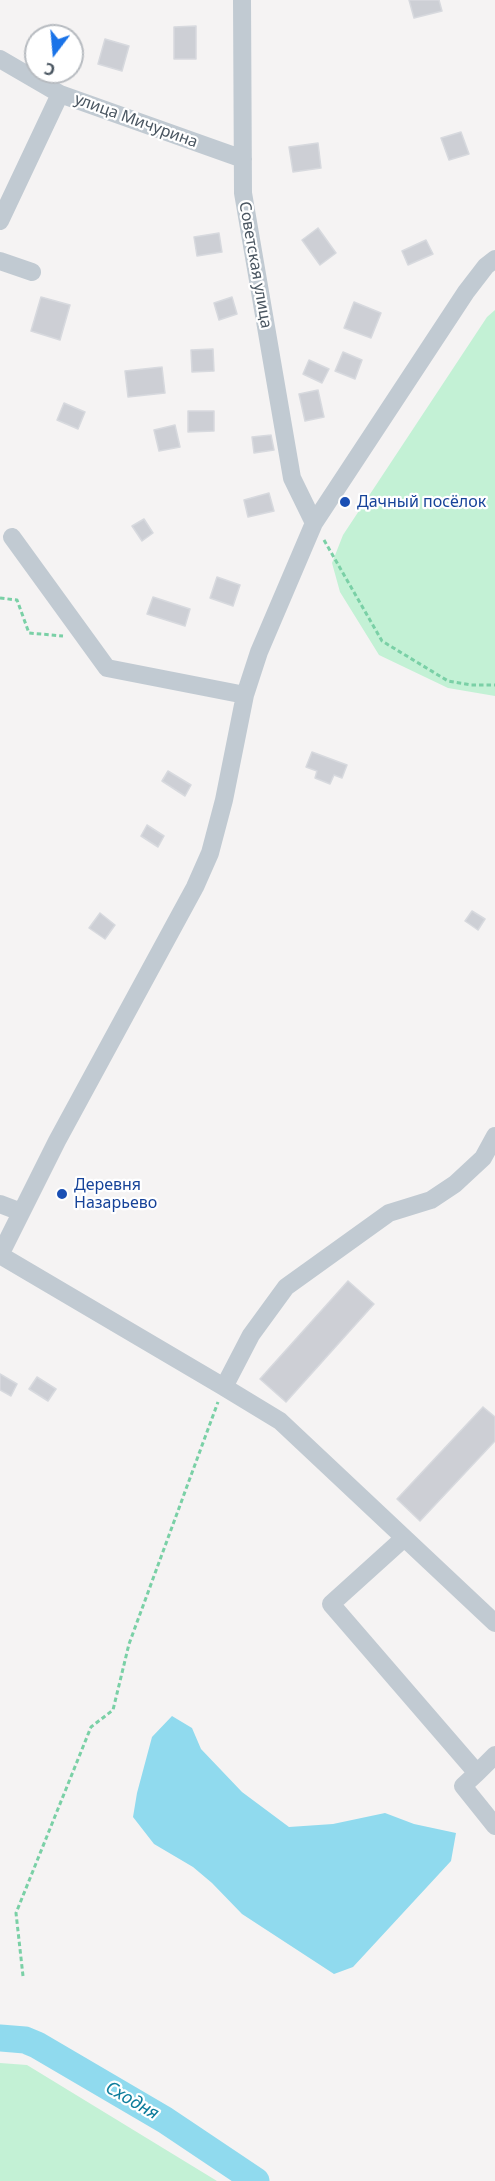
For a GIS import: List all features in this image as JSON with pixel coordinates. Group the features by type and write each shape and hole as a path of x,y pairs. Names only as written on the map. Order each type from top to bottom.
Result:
{"street":[{"name":"Советская улица","path":"242,0 243,193 292,478 314,523"},
{"name":"улица Мичурина","path":"0,59 60,94 243,159"},
{"path":"0,221 60,94"},
{"path":"495,259 486,266 466,292 314,523 259,652 245,695 224,800 210,854 195,887 57,1141 0,1255 280,1421 495,1623"},
{"path":"0,261 32,272"},
{"path":"12,537 107,668 245,695"},
{"path":"224,1387 251,1335 286,1287 389,1213 431,1200 455,1184 483,1158 495,1136"},
{"path":"0,1204 21,1212"},
{"path":"403,1539 331,1605 477,1773"},
{"path":"495,1755 463,1786 495,1826"}],"path":[{"path":"314,523 382,641 448,681 471,685 495,685"},
{"path":"0,598 17,600 29,633 86,638"},
{"path":"23,1976 16,1913 91,1727 113,1710 129,1644 224,1387"}],"green space":[{"path":"495,310 495,696 448,688 379,655 340,592 332,563 343,535 487,317"},
{"path":"0,2063 27,2065 217,2181 0,2181"}],"water":[{"path":"172,1716 192,1728 201,1749 242,1792 289,1827 333,1824 385,1813 414,1824 456,1833 451,1861 353,1967 334,1974 242,1914 193,1867 154,1844 133,1817 152,1737"}],"building":[{"path":"409,0 439,0 442,11 414,18"},
{"path":"196,26 196,59 174,59 174,27"},
{"path":"105,39 129,46 122,71 98,64"},
{"path":"461,132 469,154 449,160 441,138"},
{"path":"318,143 321,168 293,172 289,147"},
{"path":"318,228 336,253 320,265 302,240"},
{"path":"219,233 222,252 197,256 194,237"},
{"path":"426,240 433,254 408,265 402,251"},
{"path":"41,297 70,305 60,340 31,331"},
{"path":"232,297 237,314 219,320 214,303"},
{"path":"354,302 381,313 371,338 344,328"},
{"path":"213,349 214,371 192,372 191,350"},
{"path":"343,352 362,360 355,379 335,371"},
{"path":"309,360 329,369 322,383 303,374"},
{"path":"162,367 165,393 128,397 125,371"},
{"path":"318,390 324,417 305,421 299,394"},
{"path":"64,403 85,412 78,429 57,420"},
{"path":"188,411 214,411 214,431 188,432"},
{"path":"175,425 180,447 159,451 154,430"},
{"path":"271,435 274,450 254,453 252,437"},
{"path":"269,493 274,511 248,517 244,500"},
{"path":"144,519 153,533 142,541 132,526"},
{"path":"217,577 240,585 233,606 210,598"},
{"path":"153,597 190,609 185,626 147,614"},
{"path":"312,752 347,765 342,778 334,775 330,784 315,778 317,771 306,767"},
{"path":"168,771 191,785 185,796 162,781"},
{"path":"147,825 164,836 158,847 141,836"},
{"path":"472,911 485,919 478,930 465,921"},
{"path":"100,913 115,925 105,939 89,928"},
{"path":"348,1281 374,1304 286,1402 260,1379"},
{"path":"0,1374 17,1384 11,1396 0,1390"},
{"path":"37,1377 56,1389 48,1401 29,1389"},
{"path":"483,1407 495,1417 495,1441 420,1521 397,1499"}],"waterway":[{"name":"Сходня","path":"0,2038 25,2040 37,2045 165,2120 256,2181"}],"place":[{"name":"Дачный посёлок","path":"345,502"},
{"name":"Деревня Назарьево","path":"62,1194"}]}
